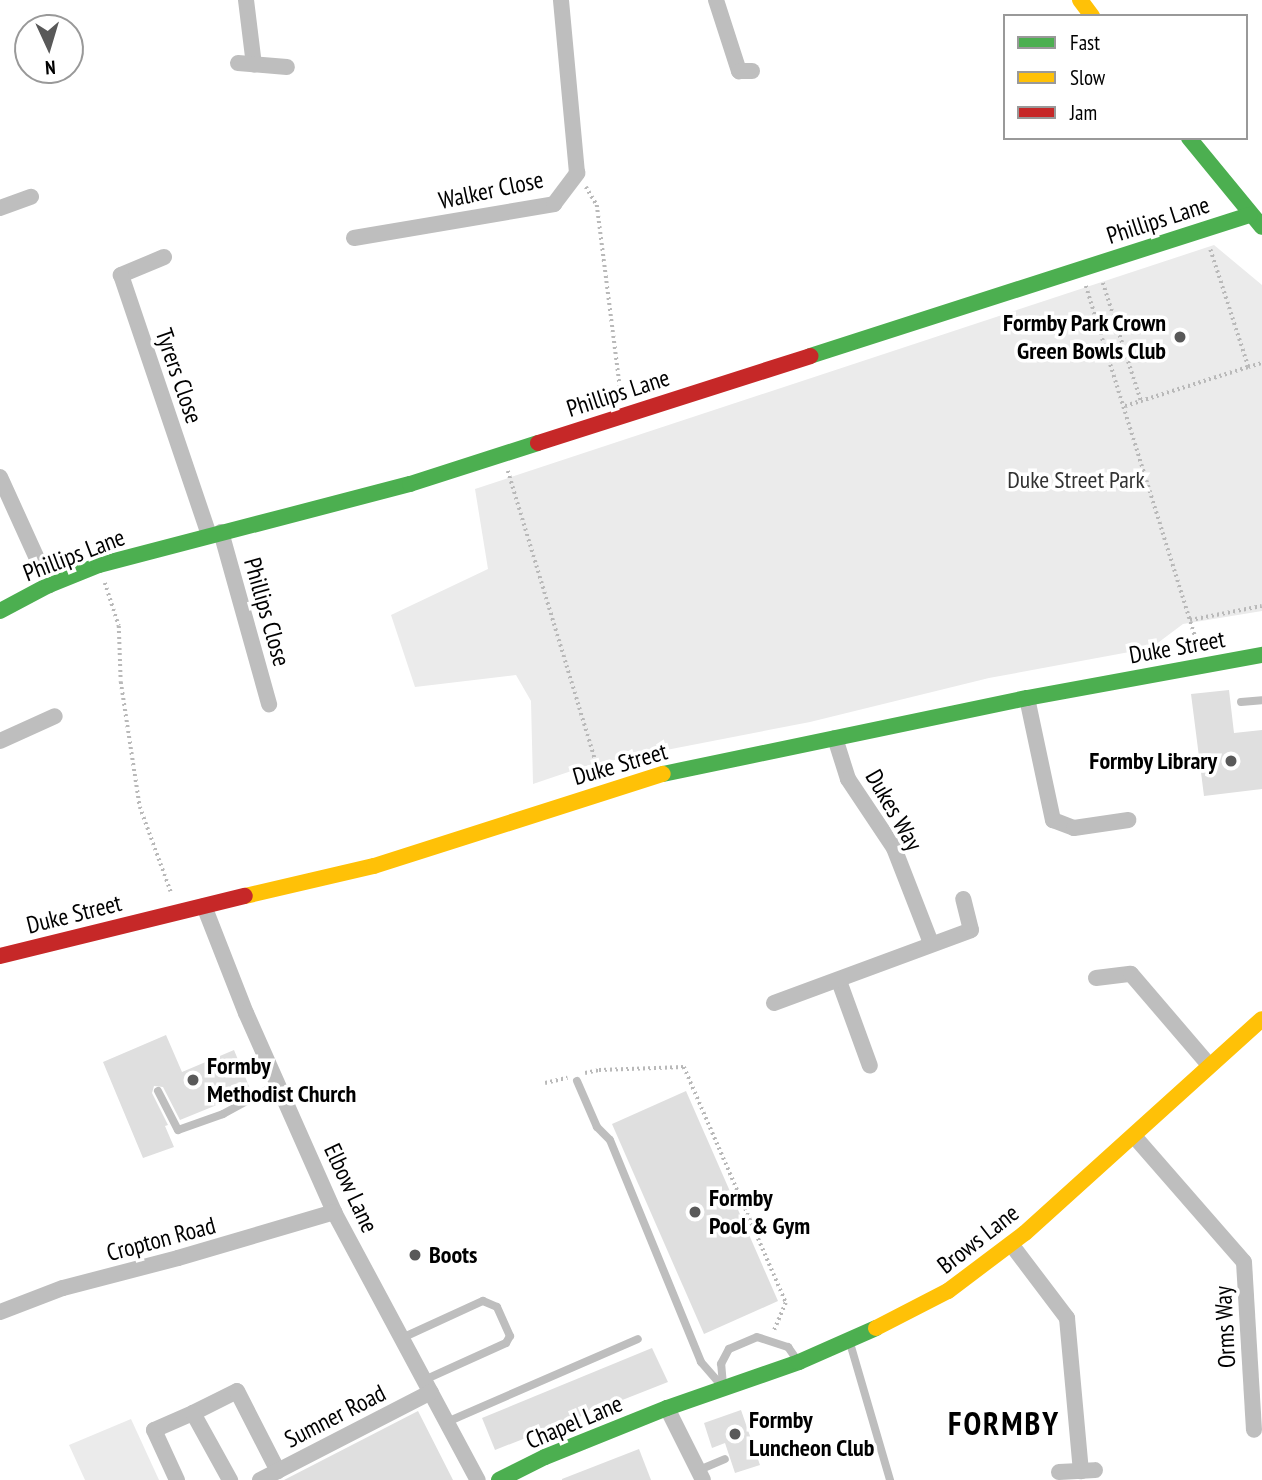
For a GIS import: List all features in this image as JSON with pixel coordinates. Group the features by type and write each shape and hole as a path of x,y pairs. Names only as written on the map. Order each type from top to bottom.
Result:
{"street":[{"path":"246,0 246,64 287,67"},
{"name":"Walker Close","path":"354,238 554,204 577,173 561,0"},
{"path":"716,0 739,71 752,71"},
{"path":"1191,140 1262,227"},
{"path":"0,208 31,197"},
{"name":"Phillips Lane","path":"0,611 49,585 99,565 410,484 1250,215"},
{"name":"Tyrers Close","path":"164,257 121,275 215,533"},
{"path":"0,477 49,585"},
{"name":"Phillips Close","path":"215,533 269,704"},
{"name":"Duke Street","path":"0,956 177,911 374,866 648,777 1027,698 1262,655"},
{"path":"1027,698 1053,820 1074,828 1128,820"},
{"path":"0,741 55,716"},
{"name":"Dukes Way","path":"835,738 848,779 894,848 931,943"},
{"path":"774,1003 971,930 963,899"},
{"name":"Elbow Lane","path":"204,905 334,1212 478,1480"},
{"path":"1097,978 1131,974 1209,1065"},
{"path":"839,981 870,1066"},
{"name":"Brows Lane","path":"667,1408 799,1362 948,1291 1011,1244 1135,1136 1262,1019"},
{"name":"Orms Way","path":"1135,1136 1244,1262 1254,1430"},
{"name":"Cropton Road","path":"0,1312 63,1288 190,1255 334,1212"},
{"path":"1011,1244 1067,1318 1088,1470 1059,1472"},
{"name":"Sumner Road","path":"260,1480 427,1386"},
{"path":"177,1480 154,1430 237,1391 278,1471"},
{"path":"667,1408 700,1477"},
{"name":"Chapel Lane","path":"499,1480 545,1457 667,1408"},
{"path":"193,1413 230,1480"}],"lane":[{"path":"1241,702 1262,700"},
{"path":"577,1081 597,1127 610,1140 701,1362 723,1387"},
{"path":"158,1091 178,1130 223,1114 278,1084"},
{"path":"402,1338 484,1301 490,1301 497,1307 510,1336 506,1343 427,1386"},
{"path":"723,1387 721,1364 729,1349 757,1337 788,1346 799,1362"},
{"path":"447,1422 638,1339"},
{"path":"849,1340 890,1480"},
{"path":"700,1477 726,1459"}],"path":[{"path":"577,173 597,205 623,415"},
{"path":"1209,246 1248,367"},
{"path":"1080,269 1125,406 1203,665"},
{"path":"1102,282 1141,401"},
{"path":"1125,406 1262,363"},
{"path":"503,454 605,790"},
{"path":"99,565 119,626 121,682 140,807 177,911"},
{"path":"1190,620 1262,606"},
{"path":"545,1083 599,1070 684,1067 786,1303 770,1340"}],"green space":[{"name":"Duke Street Park","path":"1214,245 1262,285 1262,611 1183,624 1151,648 989,678 810,722 589,765 533,784 531,701 516,675 415,687 391,615 488,569 475,489"},
{"path":"131,1419 159,1480 85,1480 69,1445"}],"building":[{"name":"Formby Library","path":"1229,690 1234,733 1262,730 1262,789 1204,796 1191,694"},
{"path":"166,1035 182,1072 234,1050 251,1091 180,1120 163,1087 154,1086 152,1093 168,1125 165,1126 174,1147 143,1158 103,1062"},
{"name":"Formby Pool & Gym","path":"686,1091 778,1301 704,1334 612,1124"},
{"path":"652,1348 668,1382 495,1450 482,1418"},
{"path":"741,1410 760,1465 735,1473 725,1443 712,1448 704,1423"},
{"path":"418,1411 453,1480 284,1480"},
{"path":"639,1449 651,1480 562,1480 562,1479"}],"traffic: fast":[{"path":"1191,140 1262,227"},
{"path":"810,356 1250,215"},
{"path":"0,611 49,585 99,565 410,484 538,443"},
{"path":"663,774 1027,698 1262,655"},
{"path":"499,1480 545,1457 667,1408 799,1362 876,1328"}],"traffic: slow":[{"path":"1080,0 1090,14"},
{"path":"245,896 374,866 663,774"},
{"path":"876,1328 948,1291 1025,1233 1262,1019"}],"traffic: jam":[{"path":"538,443 810,356"},
{"path":"0,956 245,896"}],"place":[{"name":"Formby Park Crown Green Bowls Club","path":"1180,337"},
{"name":"Formby Library","path":"1231,761"},
{"name":"Formby Methodist Church","path":"193,1080"},
{"name":"Formby Pool & Gym","path":"695,1212"},
{"name":"Boots","path":"415,1255"},
{"name":"Formby Luncheon Club","path":"735,1434"}],"district":[{"name":"FORMBY","path":"1004,1423"}]}
